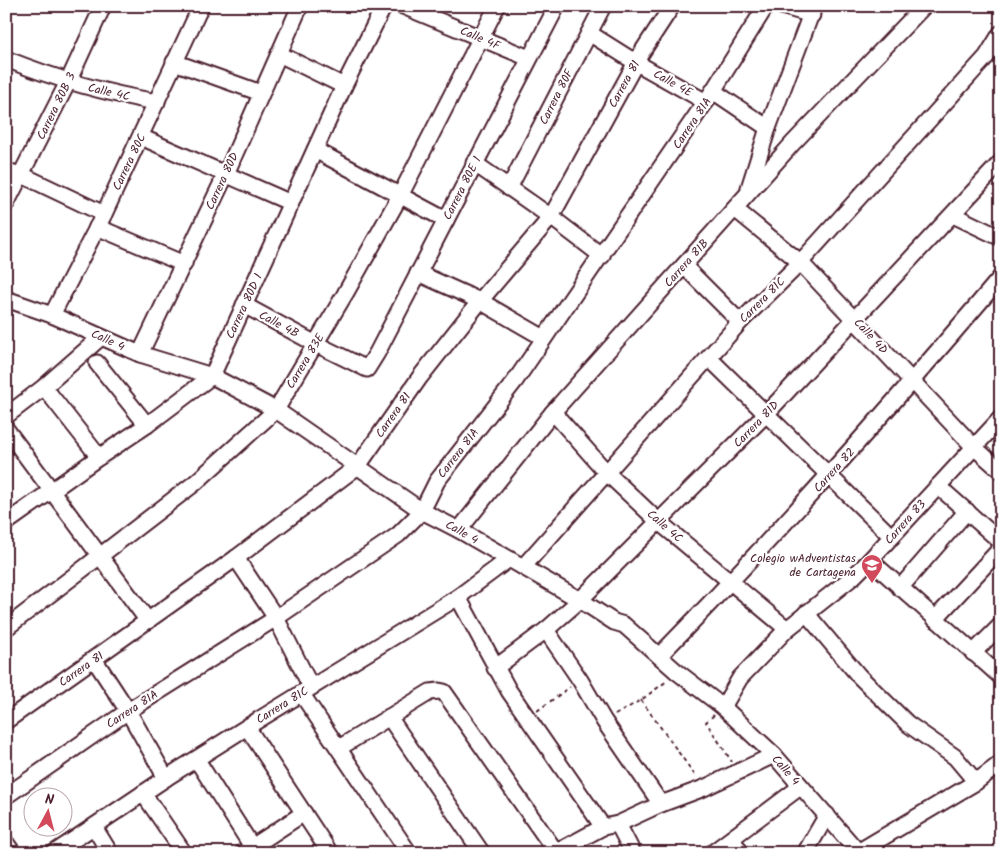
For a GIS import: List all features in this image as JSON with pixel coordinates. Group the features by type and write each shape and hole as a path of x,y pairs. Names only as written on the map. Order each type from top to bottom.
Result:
{"street":[{"name":"Carrera 80B 3","path":"6,204 68,82 103,6"},
{"name":"Carrera 80C","path":"52,314 141,137 201,6"},
{"name":"Carrera 80D","path":"140,354 226,174 300,6"},
{"name":"Carrera 80D 1","path":"6,523 99,456 147,425 212,376 344,86 384,6"},
{"name":"Calle 4F","path":"403,6 529,58"},
{"name":"Carrera 83E","path":"6,628 195,483 276,410 316,344 401,194 497,6"},
{"name":"Carrera 80E 1","path":"367,369 557,6"},
{"name":"Carrera 80F","path":"509,188 603,6"},
{"name":"Carrera 81","path":"6,721 236,558 358,466 420,377 480,300 551,217 636,62 672,6"},
{"name":"Carrera 81A","path":"6,796 128,711 276,618 398,535 422,511 437,481 515,381 602,256 710,96 766,6"},
{"path":"747,195 768,128 813,11 781,6"},
{"name":"Carrera 81B","path":"459,530 552,412 793,142 924,6"},
{"name":"Calle 4E","path":"589,33 636,62 710,96 768,128"},
{"name":"Carrera 81C","path":"524,567 740,322 800,262 987,56 1001,33"},
{"path":"279,54 344,86"},
{"name":"Calle 4C","path":"6,59 68,82 117,95 157,102"},
{"path":"174,62 261,94"},
{"path":"141,137 291,203"},
{"path":"315,150 401,194 446,220"},
{"name":"Carrera 81D","path":"496,668 546,630 580,600 767,414 1001,162"},
{"path":"474,163 551,217 602,256"},
{"path":"6,171 22,174 100,221 184,264"},
{"name":"Calle 4D","path":"734,209 800,262 974,447 1001,471"},
{"path":"953,215 1001,238"},
{"path":"684,266 740,322"},
{"path":"418,273 480,300 544,338"},
{"name":"Carrera 82","path":"659,656 731,583 829,475 1001,277"},
{"name":"Calle 4","path":"6,299 52,314 140,354 212,376 276,410 422,511 524,567 614,622 624,625 676,671 723,707 774,755 800,787 828,815 858,852"},
{"name":"Calle 4B","path":"244,305 367,369"},
{"path":"6,416 44,387 101,336"},
{"path":"709,358 892,536"},
{"path":"97,362 147,425"},
{"path":"44,387 99,456"},
{"name":"Calle 4C","path":"552,412 607,473 659,522 786,629"},
{"name":"Carrera 83","path":"723,707 740,678 786,629 854,576 1001,418"},
{"path":"6,429 53,490 99,556 148,621"},
{"path":"938,486 1001,542"},
{"path":"900,588 966,511"},
{"path":"935,619 1001,548"},
{"path":"236,558 276,618 306,690 339,748 409,853"},
{"name":"Carrera 81C","path":"54,853 166,778 458,597 509,559"},
{"path":"870,560 1001,677"},
{"path":"458,597 496,668 528,718 633,853"},
{"path":"806,613 859,676 908,724 955,757 976,782"},
{"path":"974,653 1001,625"},
{"path":"546,630 580,680 604,721 661,804"},
{"path":"94,660 128,711 166,778"},
{"path":"339,748 430,692 444,692 555,852 661,804 704,788 774,755"},
{"path":"389,717 482,853"},
{"path":"247,727 330,853"},
{"path":"197,760 250,851 304,812"},
{"path":"858,852 976,782 1001,763"},
{"path":"712,853 800,787"},
{"path":"143,793 184,853"},
{"path":"806,853 828,815"},
{"path":"94,827 110,853"},
{"path":"732,839 740,853"},
{"path":"6,842 13,853"}],"path":[{"path":"604,721 659,688 676,671"},
{"path":"528,718 580,680"},
{"path":"641,700 704,788"},
{"path":"723,707 706,722 739,772"}],"place":[{"name":"Colegio wAdventistas de Cartagena","path":"872,584"}]}
